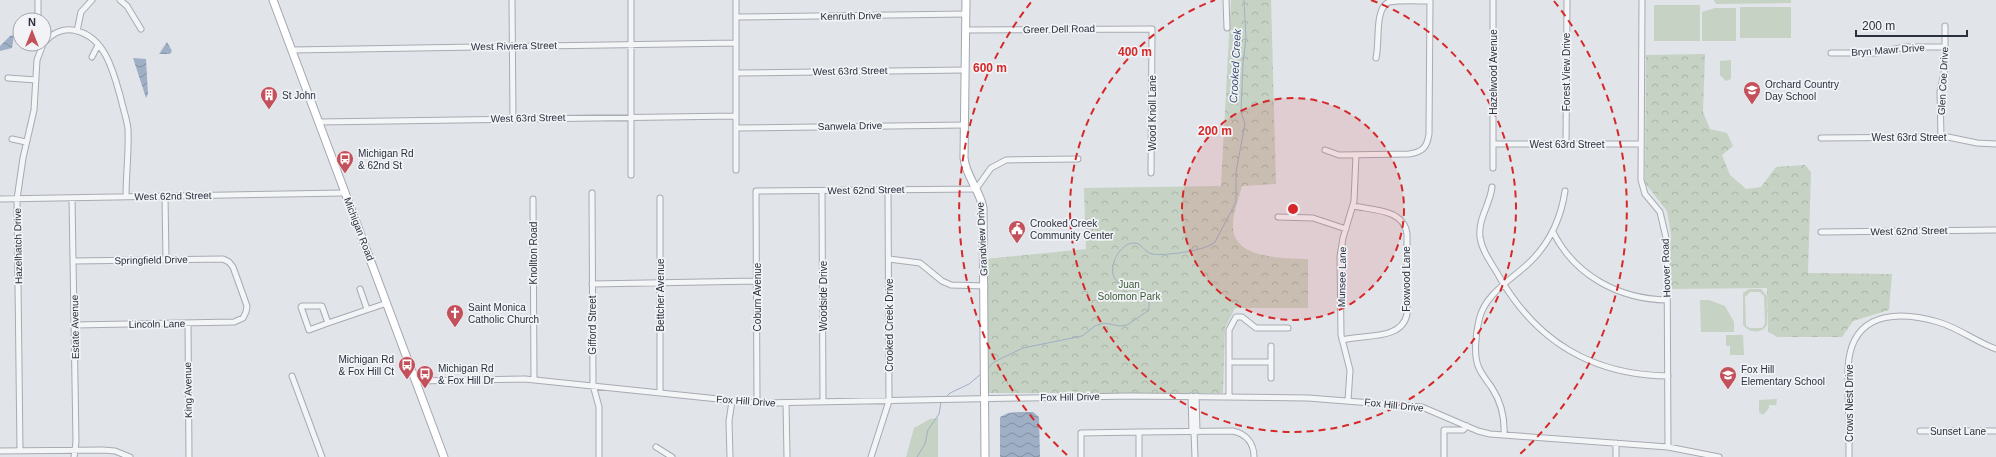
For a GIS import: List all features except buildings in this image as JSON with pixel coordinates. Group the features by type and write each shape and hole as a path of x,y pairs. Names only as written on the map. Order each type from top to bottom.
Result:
{"main road":[{"name":"Michigan Road","path":"273,0 444,457"},
{"name":"Grandview Drive","path":"966,0 964,164 981,198 983,208 985,286 985,457"}],"street":[{"path":"38,0 38,12"},
{"path":"120,0 128,7 141,29"},
{"path":"512,0 513,119"},
{"path":"631,0 631,174"},
{"path":"736,0 736,170"},
{"path":"1226,0 1227,28"},
{"path":"1325,150 1339,155 1418,153 1424,149 1428,142 1430,0 1388,2 1384,6 1379,18 1379,46 1376,58"},
{"name":"Hazelwood Avenue","path":"1493,0 1493,168"},
{"name":"Forest View Drive","path":"1566,0 1566,144"},
{"name":"Hoover Road","path":"1642,0 1642,187 1646,195 1660,212 1666,236 1668,447"},
{"path":"77,31 80,14 89,1"},
{"name":"Kenruth Drive","path":"736,17 966,14"},
{"name":"Glen Coe Drive","path":"1941,137 1940,92 1945,68 1945,26"},
{"name":"Greer Dell Road","path":"966,30 1152,29"},
{"name":"Wood Knoll Lane","path":"1151,173 1152,29"},
{"path":"52,36 62,30 77,31 88,35 98,44 112,69 127,124 126,197"},
{"name":"West Riviera Street","path":"292,50 736,43"},
{"path":"92,57 98,44"},
{"name":"Bryn Mawr Drive","path":"1831,53 1880,52 1905,47 1945,47"},
{"name":"Hazelhatch Drive","path":"20,451 17,199 26,142 34,110 37,58 39,52"},
{"name":"West 63rd Street","path":"736,73 964,70"},
{"path":"8,78 36,80"},
{"name":"West 63rd Street","path":"319,122 631,116 736,116"},
{"name":"Sanwela Drive","path":"736,128 964,125"},
{"name":"West 63rd Street","path":"1821,138 1941,137 1981,144 1996,144"},
{"path":"12,139 26,142"},
{"name":"West 63rd Street","path":"1493,144 1641,144"},
{"name":"Munsee Lane","path":"1348,401 1350,369 1342,340 1340,256 1356,192 1356,155"},
{"path":"976,188 991,168 1006,160 1078,159"},
{"path":"1492,187 1490,198 1481,219 1480,237 1482,246 1504,285 1522,311 1554,341 1574,354 1596,365 1641,375 1668,376"},
{"name":"West 62nd Street","path":"756,191 976,188"},
{"name":"Crooked Creek Drive","path":"871,457 888,410 889,400 888,190"},
{"name":"Coburn Avenue","path":"756,191 757,403"},
{"name":"Woodside Drive","path":"822,191 824,402"},
{"path":"1504,435 1504,420 1500,403 1480,370 1476,356 1478,323 1488,301 1533,259 1553,232 1560,214 1565,191"},
{"name":"West 62nd Street","path":"0,199 345,193"},
{"name":"Gifford Street","path":"592,193 592,385 599,407 599,457"},
{"path":"165,196 166,259"},
{"name":"Estate Avenue","path":"72,198 75,325 74,457"},
{"name":"Bettcher Avenue","path":"660,198 660,393"},
{"name":"Knollton Road","path":"533,199 534,380"},
{"name":"Foxwood Lane","path":"1342,340 1394,333 1403,325 1407,314 1405,226 1400,219 1394,215 1353,206"},
{"path":"1278,217 1308,217 1346,229"},
{"name":"West 62nd Street","path":"1821,232 1996,230"},
{"path":"1553,232 1562,247 1576,264 1600,283 1618,292 1635,297 1667,300"},
{"name":"Springfield Drive","path":"74,261 219,258 228,261 233,268 246,305 245,314 238,321"},
{"path":"889,259 920,263 942,281 951,285 985,286"},
{"path":"592,284 757,281"},
{"path":"360,289 367,310"},
{"path":"328,323 322,306 301,307 309,330 387,303"},
{"name":"Crows Nest Drive","path":"1849,457 1849,356 1857,337 1870,323 1883,317 1895,315 1923,318 1949,325 1996,350"},
{"path":"1229,397 1229,329 1238,316 1242,316 1256,328 1288,328"},
{"name":"Lincoln Lane","path":"75,325 238,321"},
{"name":"King Avenue","path":"188,323 189,457"},
{"path":"1271,346 1271,378"},
{"path":"1229,362 1271,362"},
{"path":"292,376 322,457"},
{"name":"Fox Hill Drive","path":"416,381 496,379 534,380 757,403 965,398 1194,396 1348,401 1422,407 1490,434 1668,447 1719,457"},
{"path":"1194,396 1195,457"},
{"path":"730,457 729,421 732,401"},
{"path":"786,403 787,457"},
{"path":"1444,457 1444,430 1462,430 1467,426"},
{"name":"Sunset Lane","path":"1920,431 1996,431"},
{"path":"1139,432 1139,457"},
{"path":"1081,457 1081,433 1237,432 1250,441 1254,457"},
{"path":"1616,443 1616,457"},
{"path":"656,447 672,457"},
{"path":"0,451 110,451 130,457"}],"green space":[{"name":"Juan Solomon Park","path":"1231,0 1271,0 1276,184 1242,186 1235,212 1233,228 1236,238 1242,246 1252,252 1275,257 1308,259 1308,308 1235,308 1225,328 1223,393 988,393 985,259 1086,249 1084,188 1221,186"},
{"path":"1714,0 1791,0 1791,3 1716,4"},
{"path":"1654,5 1700,5 1700,41 1654,41"},
{"path":"1740,7 1791,7 1791,38 1740,38"},
{"path":"1715,8 1736,8 1736,41 1702,41 1702,12"},
{"path":"1705,54 1703,112 1710,129 1727,133 1733,146 1722,155 1730,175 1746,189 1761,187 1776,167 1805,165 1811,172 1808,273 1892,274 1889,310 1853,321 1842,337 1778,337 1768,332 1767,288 1671,289 1671,234 1667,211 1645,183 1646,55"},
{"path":"1731,60 1731,79 1726,81 1720,75 1720,61"},
{"path":"1749,289 1761,289 1767,296 1767,325 1762,330 1752,331 1743,325 1743,293","holes":["1750,292 1760,292 1764,296 1765,324 1762,328 1750,328 1746,326 1745,297"]},
{"path":"1700,300 1709,300 1725,306 1734,322 1734,332 1701,332"},
{"path":"1726,335 1743,335 1744,355 1730,355 1730,346 1726,346"},
{"path":"1777,399 1776,405 1769,405 1769,408 1763,415 1759,412 1759,400"},
{"path":"938,418 938,457 906,457 914,428 930,419"}],"water":[{"path":"12,36 12,48 0,51 0,46"},
{"path":"167,42 172,51 170,54 159,54"},
{"path":"133,58 146,59 148,94 146,98"},
{"path":"1033,412 1039,417 1040,457 1000,457 1000,417 1008,413"}],"waterway":[{"name":"Crooked Creek","path":"988,368 994,362 1023,348 1082,336 1095,326 1104,323 1120,326 1127,325 1149,310 1149,295 1140,288 1118,282 1113,274 1116,256 1129,244 1137,243 1149,253 1158,254 1194,250 1203,248 1215,242 1236,202 1236,172 1245,124 1241,112 1243,63 1246,39 1244,0"},
{"name":"Crooked Creek","path":"946,397 950,393 969,384 981,374"},
{"name":"Crooked Creek","path":"917,457 925,444 928,430 939,414 941,402"}],"place":[{"name":"Orchard Country Day School","path":"1752,105"},
{"name":"St John","path":"269,110"},
{"name":"Michigan Rd & 62nd St","path":"345,174"},
{"name":"Crooked Creek Community Center","path":"1017,244"},
{"name":"Saint Monica Catholic Church","path":"455,328"},
{"name":"Michigan Rd & Fox Hill Ct","path":"407,380"},
{"name":"Michigan Rd & Fox Hill Dr","path":"425,389"},
{"name":"Fox Hill Elementary School","path":"1728,390"}]}
